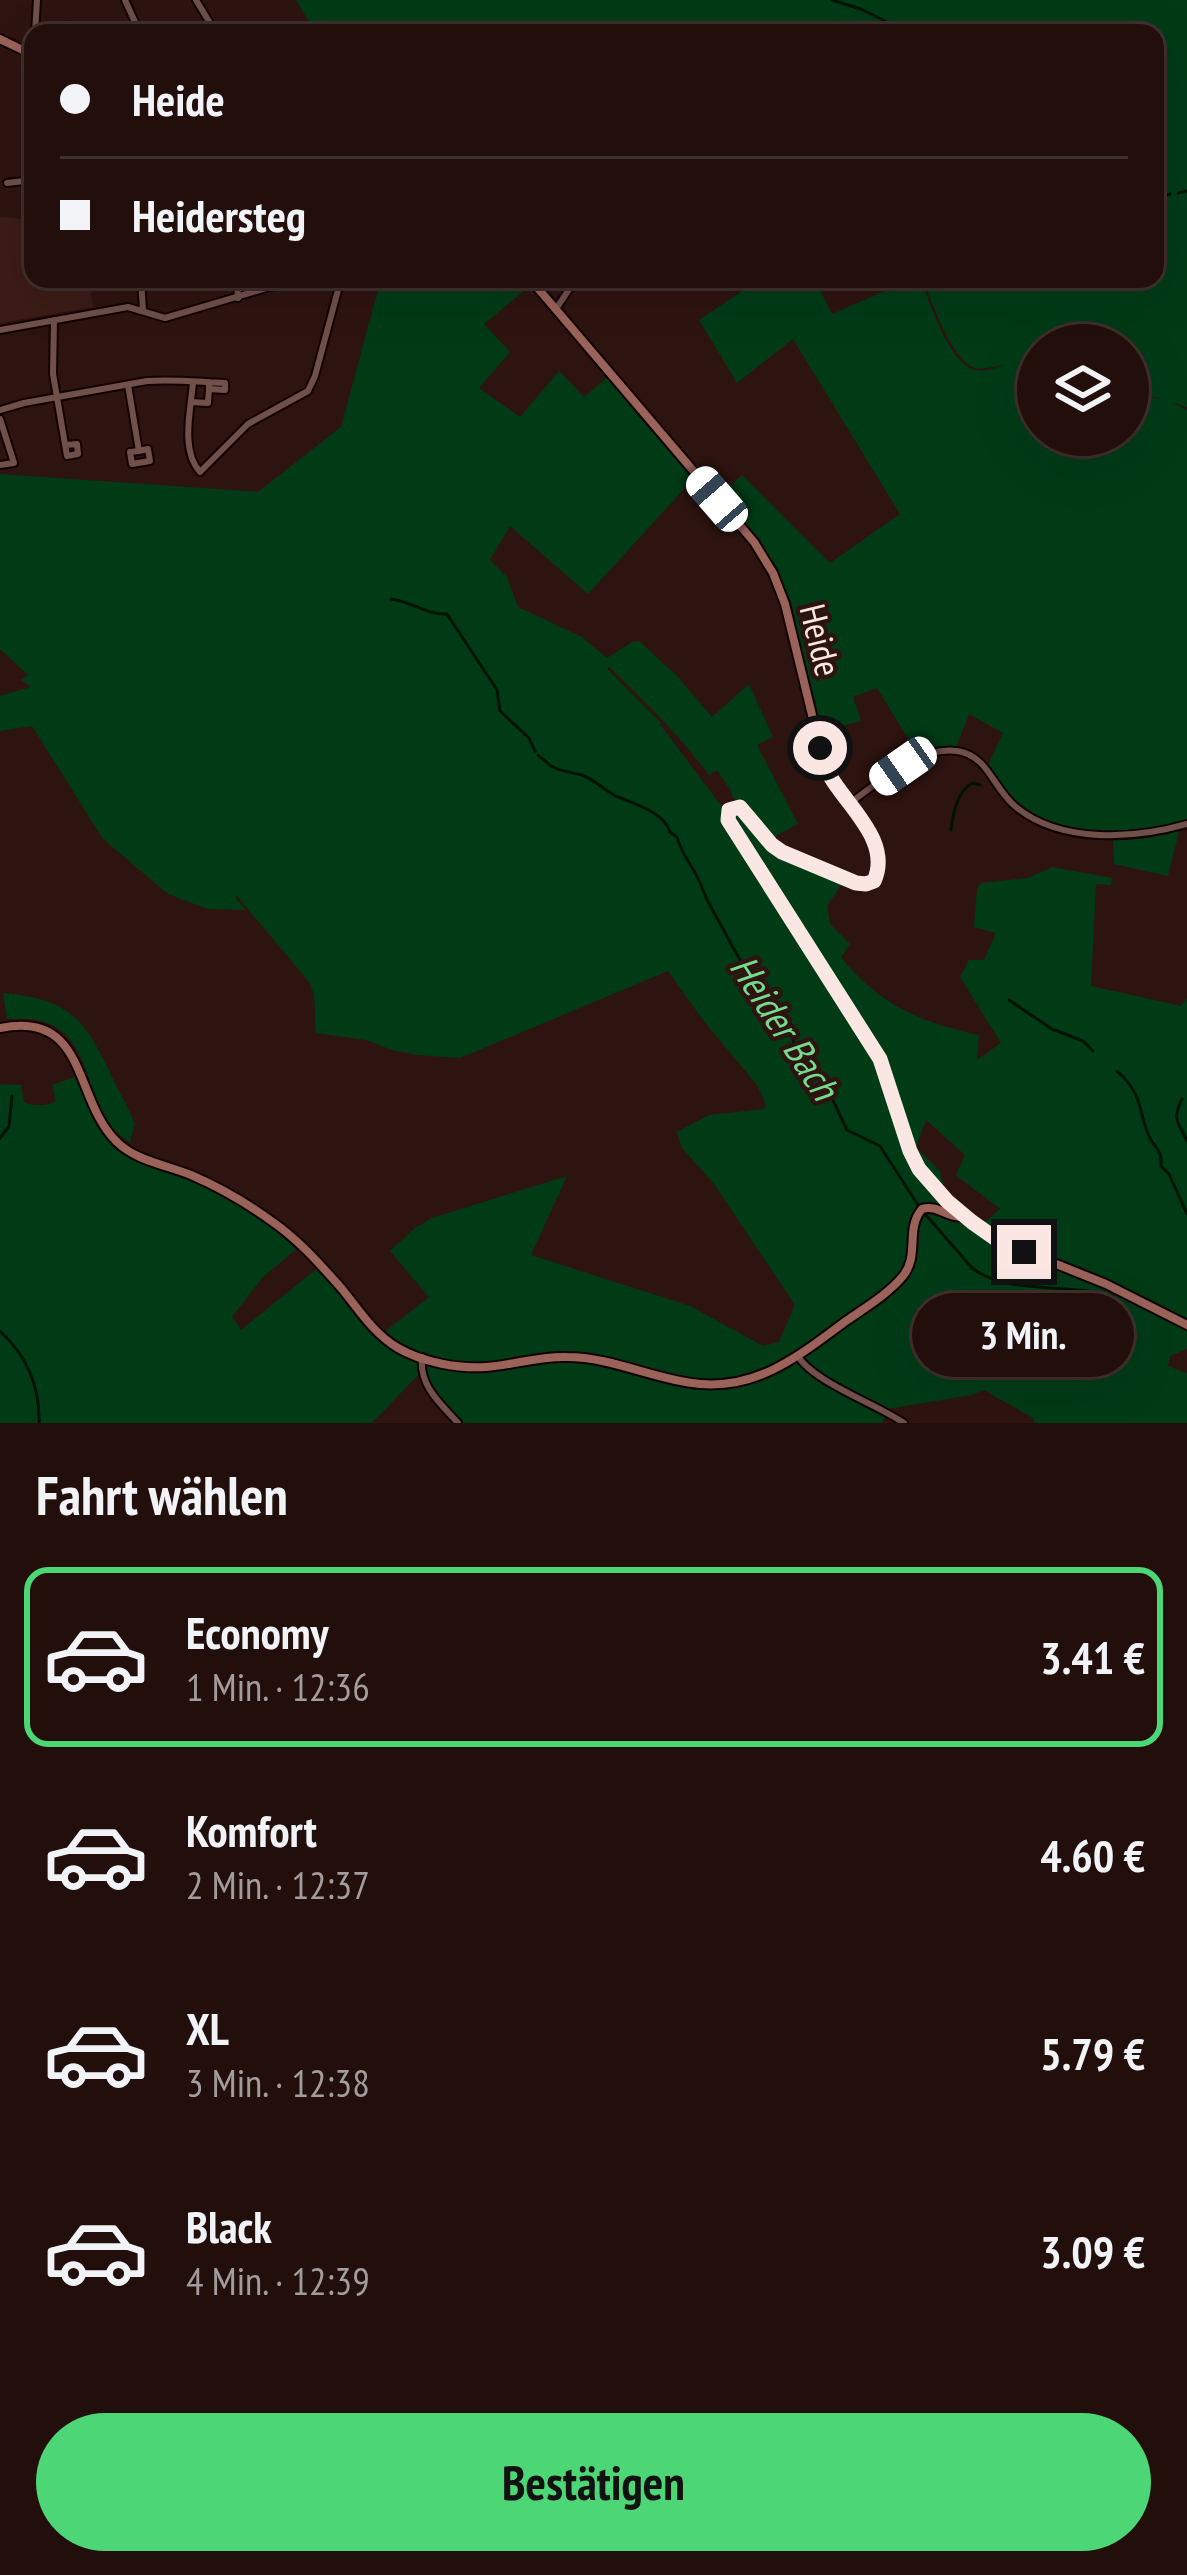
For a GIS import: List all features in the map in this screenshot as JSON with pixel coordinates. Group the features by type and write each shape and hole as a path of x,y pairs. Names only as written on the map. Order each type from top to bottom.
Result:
{"main road":[{"name":"Heide","path":"538,288 765,557 785,604 823,760 872,839 878,864 874,881 856,883 791,856 772,845 745,810 736,806 727,816 730,826 880,1059 919,1169 964,1216"},
{"path":"0,1028 28,1025 50,1032 73,1057 114,1140 252,1208 308,1251 381,1336 399,1348 450,1365 485,1367 578,1357 701,1384 750,1380 780,1368 899,1281 912,1262 913,1224 921,1210 933,1208 964,1216 1011,1247 1106,1284 1187,1325"}],"street":[{"path":"8,183 24,181"},
{"path":"142,288 143,310"},
{"path":"237,288 238,298"},
{"path":"0,330 128,307 165,318 269,288"},
{"path":"193,382 188,437 194,466 200,472 248,424 308,392 338,288"},
{"path":"556,309 570,288"},
{"path":"54,320 52,374 66,445"},
{"path":"0,465 14,463 0,415 57,397 161,380 209,386 208,403 191,402"},
{"path":"128,385 139,451"},
{"path":"0,454 10,452"},
{"path":"850,802 920,757 958,751 983,764 1015,807 1071,833 1116,835 1187,824"},
{"path":"798,1356 817,1376 904,1423"},
{"path":"422,1357 425,1384 458,1423"}],"shaded area":[{"path":"0,217 24,219 24,288 90,288 93,307 0,323"}],"green space":[{"path":"296,0 1187,0 1187,407 1172,402 1187,410 1187,823 1152,831 1098,834 1057,826 1016,806 987,767 1003,733 969,714 955,750 919,756 877,688 853,697 861,721 819,732 779,580 766,554 719,496 742,475 830,563 900,514 793,339 737,383 699,320 747,288 819,288 832,314 891,288 924,288 949,345 966,366 983,370 1005,365 976,368 967,364 944,330 927,288 1164,288 1164,24 311,24"},
{"path":"379,288 527,288 484,324 510,352 479,388 520,417 559,371 584,397 609,376 695,477 588,594 510,526 490,560 507,577 518,607 582,637 607,658 639,641 712,717 749,684 773,737 757,745 798,824 770,839 749,810 733,798 717,770 709,775 661,719 607,669 662,724 722,807 722,821 812,957 733,825 734,813 744,815 775,851 842,884 827,906 830,924 850,944 841,957 870,987 902,1009 979,1035 977,1060 1001,1043 960,977 969,960 984,960 996,933 974,927 981,883 1028,878 1052,867 1112,878 1111,885 1096,884 1091,986 1181,1006 1187,999 1187,1320 1119,1286 1037,1254 969,1217 985,1222 1000,1209 956,1175 965,1155 926,1120 916,1147 940,1171 943,1184 934,1188 965,1216 926,1209 959,1220 1010,1251 1110,1288 1187,1329 1187,1349 1170,1356 1168,1366 1187,1373 1187,1423 1034,1423 1033,1418 984,1390 887,1409 860,1396 887,1414 882,1423 461,1423 430,1386 426,1367 432,1363 485,1368 541,1357 465,1363 418,1354 420,1373 372,1423 0,1423 2,1084 21,1085 24,1102 45,1105 56,1101 52,1085 77,1076 95,1120 123,1149 224,1193 300,1246 263,1277 232,1317 241,1330 320,1266 382,1334 429,1297 390,1251 415,1228 432,1218 567,1176 531,1255 690,1306 763,1346 779,1342 795,1305 714,1184 682,1148 677,1132 709,1115 766,1105 757,1085 668,971 460,1058 418,1055 366,1040 316,1033 309,982 237,896 246,910 208,909 168,894 103,839 32,726 0,731 0,696 31,687 21,680 28,675 0,649 0,474 258,492 341,427"},
{"path":"1180,828 1168,876 1114,864 1113,838"},
{"path":"3,993 62,1008 85,1029 135,1124 130,1142 100,1108 74,1045 60,1030 39,1020 7,1019"}],"waterway":[{"path":"832,0 891,24"},
{"path":"1178,193 1187,191"},
{"path":"1164,196 1170,194"},
{"name":"Heider Bach","path":"391,599 447,614 497,690 500,711 529,738 535,751"},
{"name":"Heider Bach","path":"538,755 553,767 587,777 662,819 677,837 746,970 793,1029 794,1057 821,1075 847,1130 880,1146 920,1208 972,1268 1002,1282 1113,1296"},
{"path":"951,830 963,791 973,783 980,785"},
{"path":"1009,1000 1093,1051"},
{"path":"1117,1071 1137,1097 1161,1166 1187,1214"},
{"path":"0,1138 9,1126 12,1096"},
{"path":"1182,1099 1177,1117 1187,1141"},
{"path":"0,1331 30,1373 39,1423"}],"route":[{"path":"820,748 830,777 872,839 878,864 874,881 856,883 782,852 740,807 729,810 728,820 880,1059 919,1169 972,1222 1024,1252"}]}
